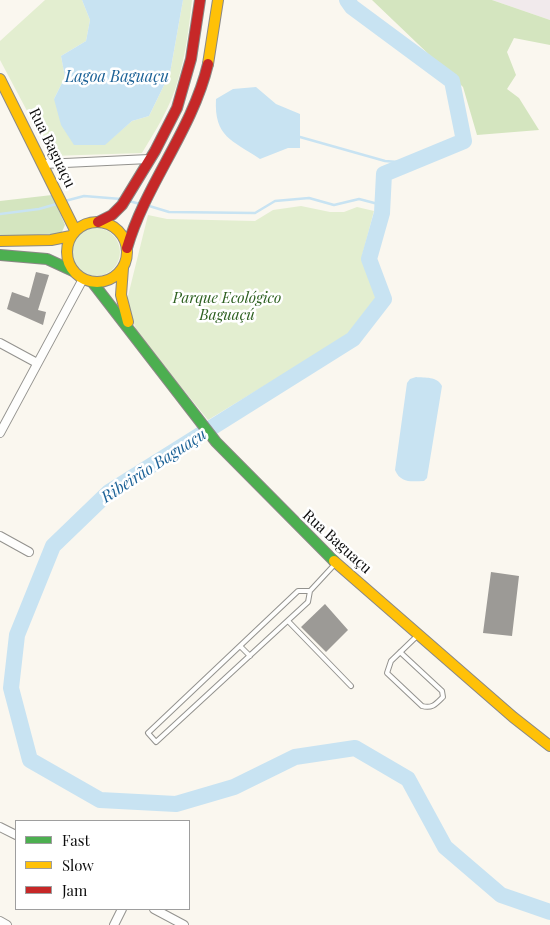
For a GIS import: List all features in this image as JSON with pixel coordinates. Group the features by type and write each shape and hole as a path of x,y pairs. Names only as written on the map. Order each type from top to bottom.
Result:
{"main road":[{"path":"0,241 51,240 73,233 86,224 98,222 112,215 122,205 168,128 182,94 193,56 200,0"},
{"path":"133,332 120,296 120,283 127,248 140,211 195,105 211,49 218,0"},
{"name":"Rua Baguaçu","path":"0,80 54,184 68,215 73,233"},
{"path":"98,222 108,224 118,230 124,238 127,248"},
{"path":"73,233 66,254 73,272"},
{"path":"0,255 47,259 73,272 88,281 133,332"},
{"path":"88,281 110,280 123,268"},
{"name":"Rua Baguaçu","path":"133,332 216,442 278,507 336,563 513,717 550,746"}],"street":[{"path":"44,164 149,159"},
{"path":"0,433 38,363 88,281"},
{"path":"0,343 38,363"},
{"path":"0,536 29,552"},
{"path":"0,827 15,834"},
{"path":"114,925 122,910"},
{"path":"156,910 184,925"},
{"path":"0,921 7,925"}],"lane":[{"path":"310,590 298,591 148,733 156,742 308,602 310,590 336,563"},
{"path":"288,621 351,686"},
{"path":"400,652 442,691 443,697 434,705 428,708 422,706 387,673 391,661 400,652 419,634"},
{"path":"240,646 250,656"},
{"path":"182,702 191,710"}],"shaded area":[{"path":"492,0 550,0 550,20"}],"green space":[{"path":"45,0 82,0 90,20 86,41 61,56 65,77 54,99 105,144 132,121 149,116 170,73 183,0 192,0 185,50 175,90 163,118 142,153 51,156 0,60 0,41"},
{"path":"372,0 492,0 550,20 550,45 514,38 507,52 516,75 507,89 519,98 539,130 477,135 463,87"},
{"path":"52,195 65,225 61,234 0,236 0,201"},
{"name":"Parque Ecológico Baguaçú","path":"301,206 330,212 344,212 357,207 374,211 362,256 376,299 348,335 208,420 138,334 126,304 148,215 167,219 255,221 273,210"},
{"path":"91,228 101,228 113,235 120,247 120,257 113,269 101,276 91,276 83,272 76,265 72,257 72,247 76,239 83,232"}],"water":[{"name":"Lagoa Baguaçu","path":"82,0 183,0 170,73 149,116 132,121 105,145 74,145 61,125 54,99 65,77 61,56 86,41 90,20"},
{"path":"256,87 276,104 300,114 300,148 288,148 260,159 233,142 222,130 216,112 216,99 233,89"},
{"path":"416,377 434,379 442,386 427,478 424,481 404,480 400,478 395,470 407,383 410,379"}],"building":[{"path":"36,272 49,275 38,310 46,312 43,325 7,309 12,292 29,298"},
{"path":"491,572 519,576 512,636 483,633"},
{"path":"325,604 348,630 326,652 301,627"}],"waterway":[{"name":"Ribeirão Baguaçu","path":"347,0 352,7 452,81 464,141 384,174 382,213 369,259 384,299 353,339 109,492 53,546 17,635 11,688 30,760 100,800 176,804 234,787 295,757 355,748 408,779 445,847 501,895 550,912"},
{"path":"300,137 385,161 411,163"},
{"path":"65,201 84,196 121,199"},
{"path":"146,205 169,212 255,213 275,201 309,198 334,205 359,199 382,205"},
{"path":"129,201 140,204"},
{"path":"0,214 39,209 60,203"}],"traffic: fast":[{"path":"0,255 47,259 73,271"},
{"path":"93,283 216,442 334,561"}],"traffic: slow":[{"path":"208,64 218,0"},
{"path":"0,79 75,230"},
{"path":"91,222 103,222 119,230 125,240 127,252 125,264 119,274 103,282 91,282 75,274 67,258 67,246 75,230 91,222"},
{"path":"0,241 51,240 71,236"},
{"path":"123,268 121,295 128,322"},
{"path":"334,561 513,717 550,746"}],"traffic: jam":[{"path":"98,222 112,215 122,205 155,151 177,108 191,59 200,0"},
{"path":"127,248 145,201 191,112 208,64"}]}
